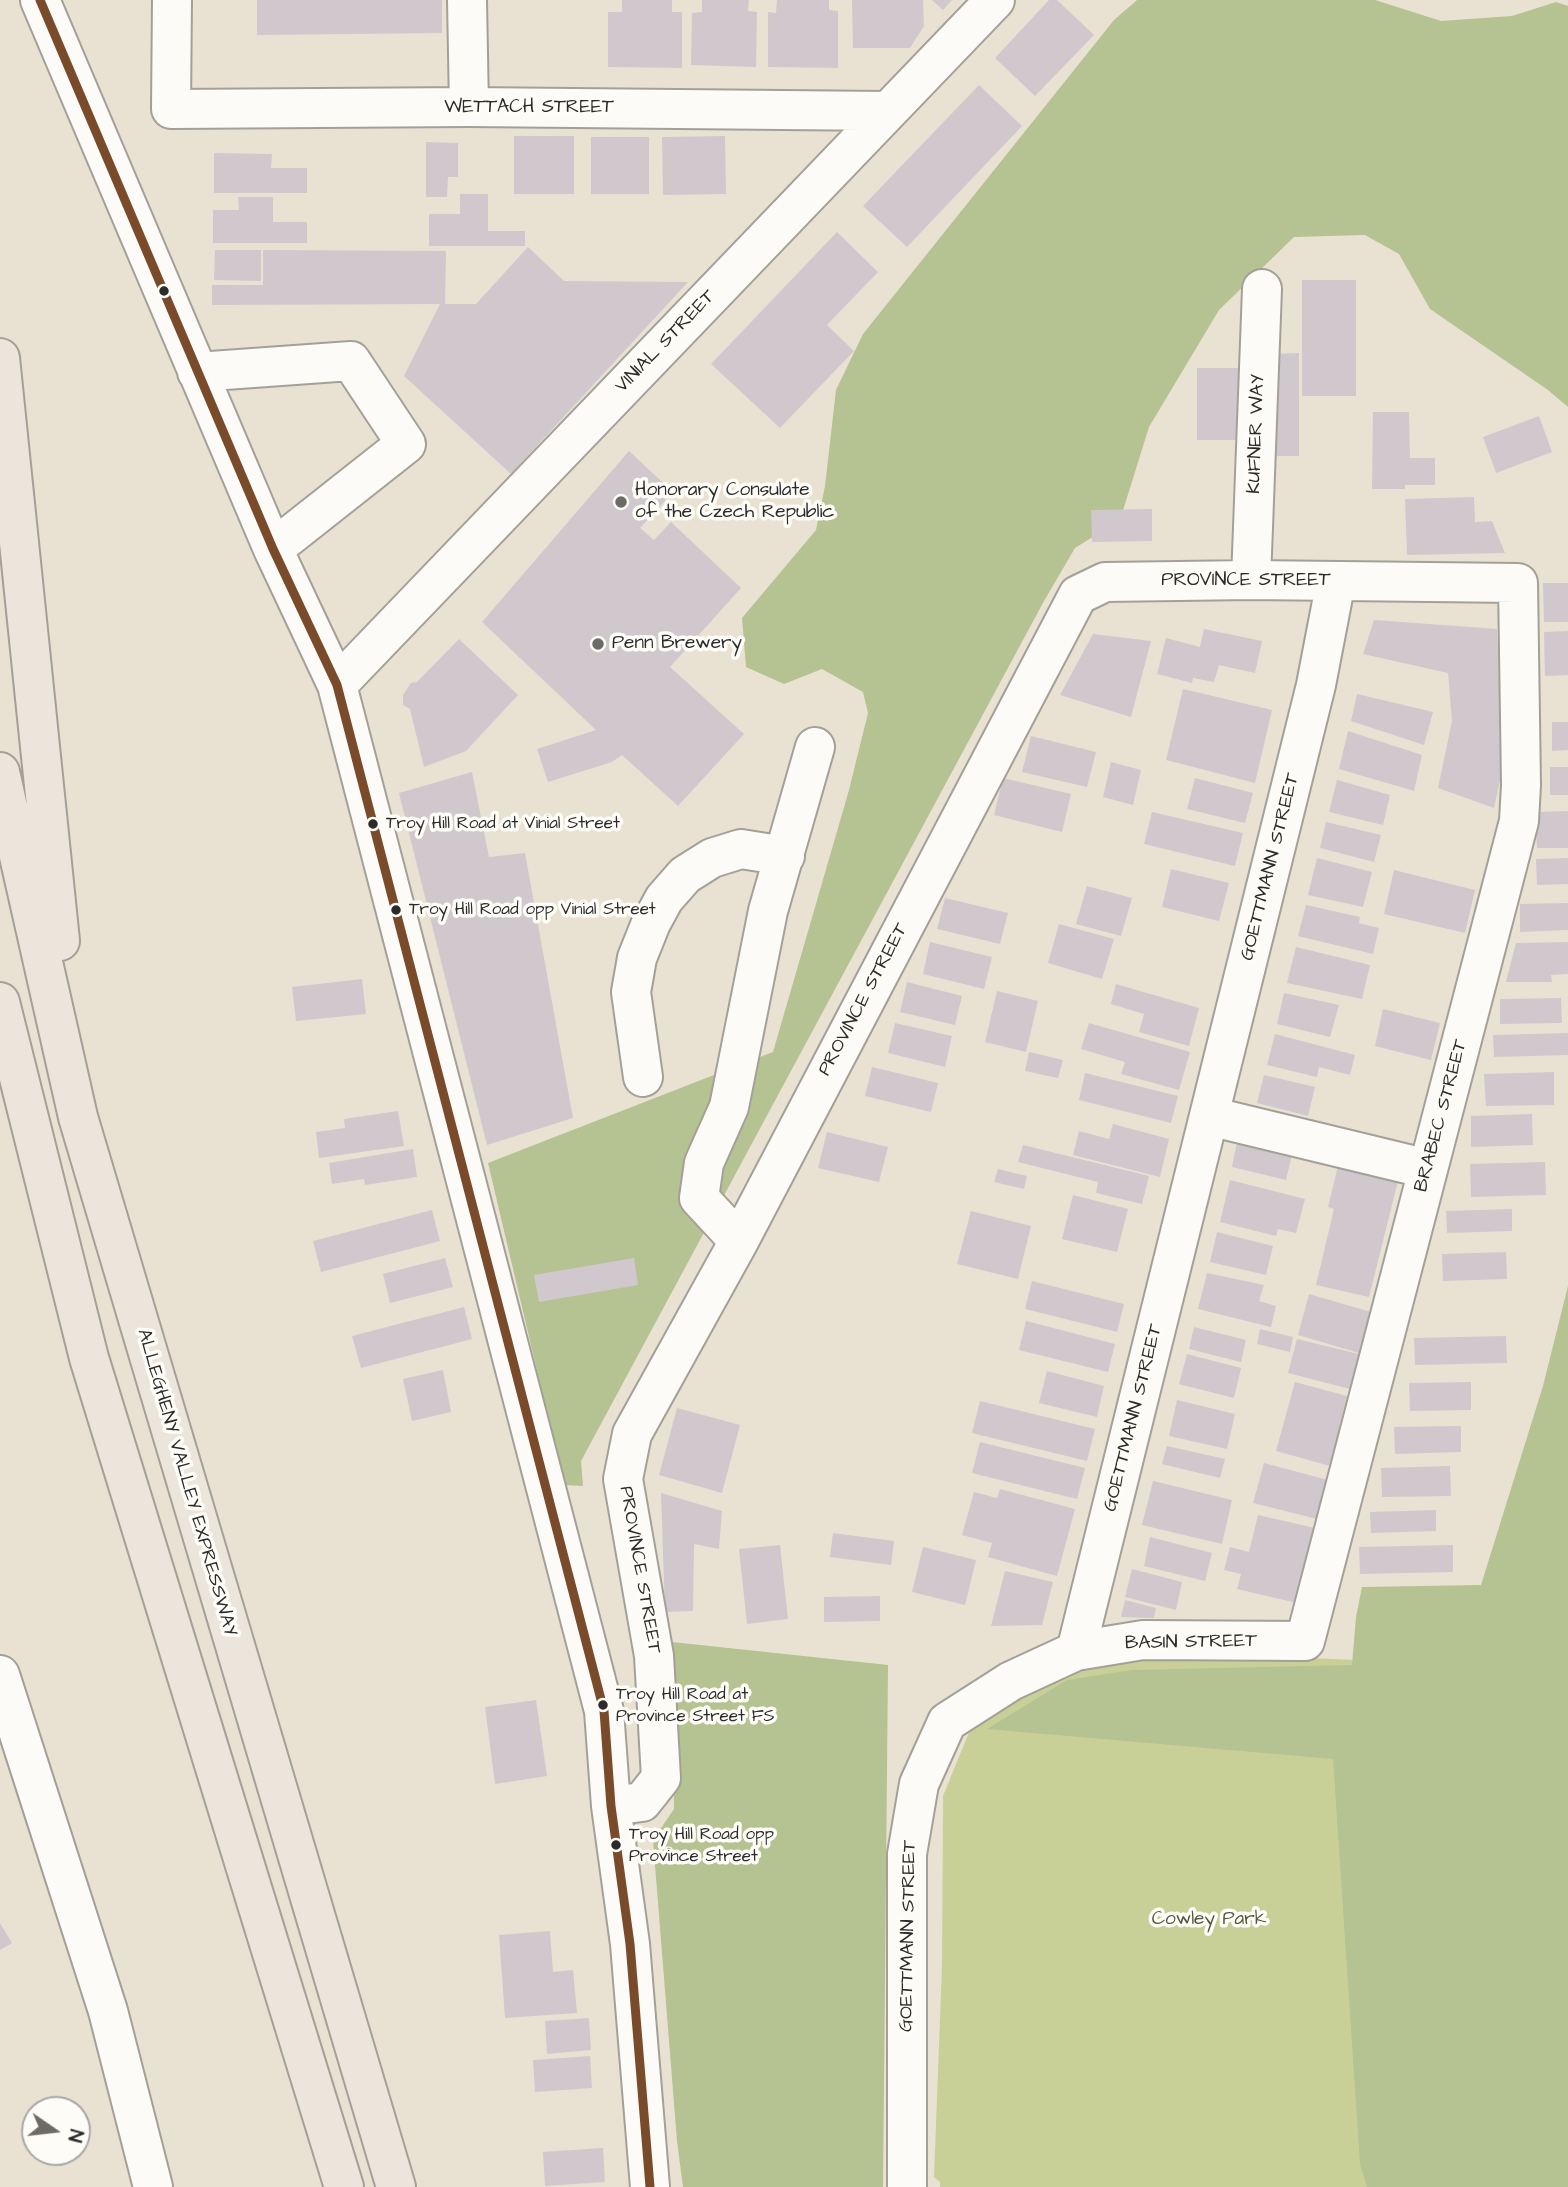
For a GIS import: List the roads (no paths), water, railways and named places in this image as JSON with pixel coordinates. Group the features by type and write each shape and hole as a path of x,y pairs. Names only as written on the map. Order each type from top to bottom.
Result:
{"highway":[{"path":"0,358 78,1117"},
{"name":"ALLEGHENY VALLEY EXPRESSWAY","path":"0,772 78,1117 396,2187"},
{"path":"0,1002 89,1358 344,2187"}],"street":[{"path":"40,0 273,549 337,685 604,1711 611,1806 630,1944 650,2187"},
{"name":"WETTACH STREET","path":"172,0 171,109 469,107 887,111"},
{"path":"467,0 469,107"},
{"name":"VINIAL STREET","path":"337,685 887,111 954,46 995,0"},
{"name":"KUFNER WAY","path":"1251,580 1262,289"},
{"path":"197,372 351,361 406,444 273,549"},
{"name":"PROVINCE STREET","path":"611,1806 642,1802 661,1778 654,1656 623,1479 632,1434 739,1241 1078,594 1105,582 1251,580 1518,583"},
{"name":"GOETTMANN STREET","path":"907,2187 906,1854 919,1784 947,1723 1011,1681 1076,1651 1316,685 1336,581"},
{"name":"BRABEC STREET","path":"1305,1641 1519,821 1521,785 1518,583"},
{"path":"739,1241 699,1198 704,1163 729,1107 768,911 815,747"},
{"path":"643,1077 631,992 637,958 664,899 685,875 712,858 741,849 785,856"},
{"path":"1209,1116 1428,1169"},
{"name":"BASIN STREET","path":"1076,1651 1143,1640 1305,1641"},
{"path":"0,1675 108,2011 153,2187"}],"place":[{"name":"Honorary Consulate of the Czech Republic","path":"621,502"},
{"name":"Penn Brewery","path":"598,644"},
{"name":"Troy Hill Road at Vinial Street","path":"373,824"},
{"name":"Troy Hill Road opp Vinial Street","path":"396,910"},
{"name":"Troy Hill Road at Province Street FS","path":"603,1705"},
{"name":"Troy Hill Road opp Province Street","path":"616,1845"}],"park label":[{"name":"Cowley Park","path":"1209,1920"}]}
